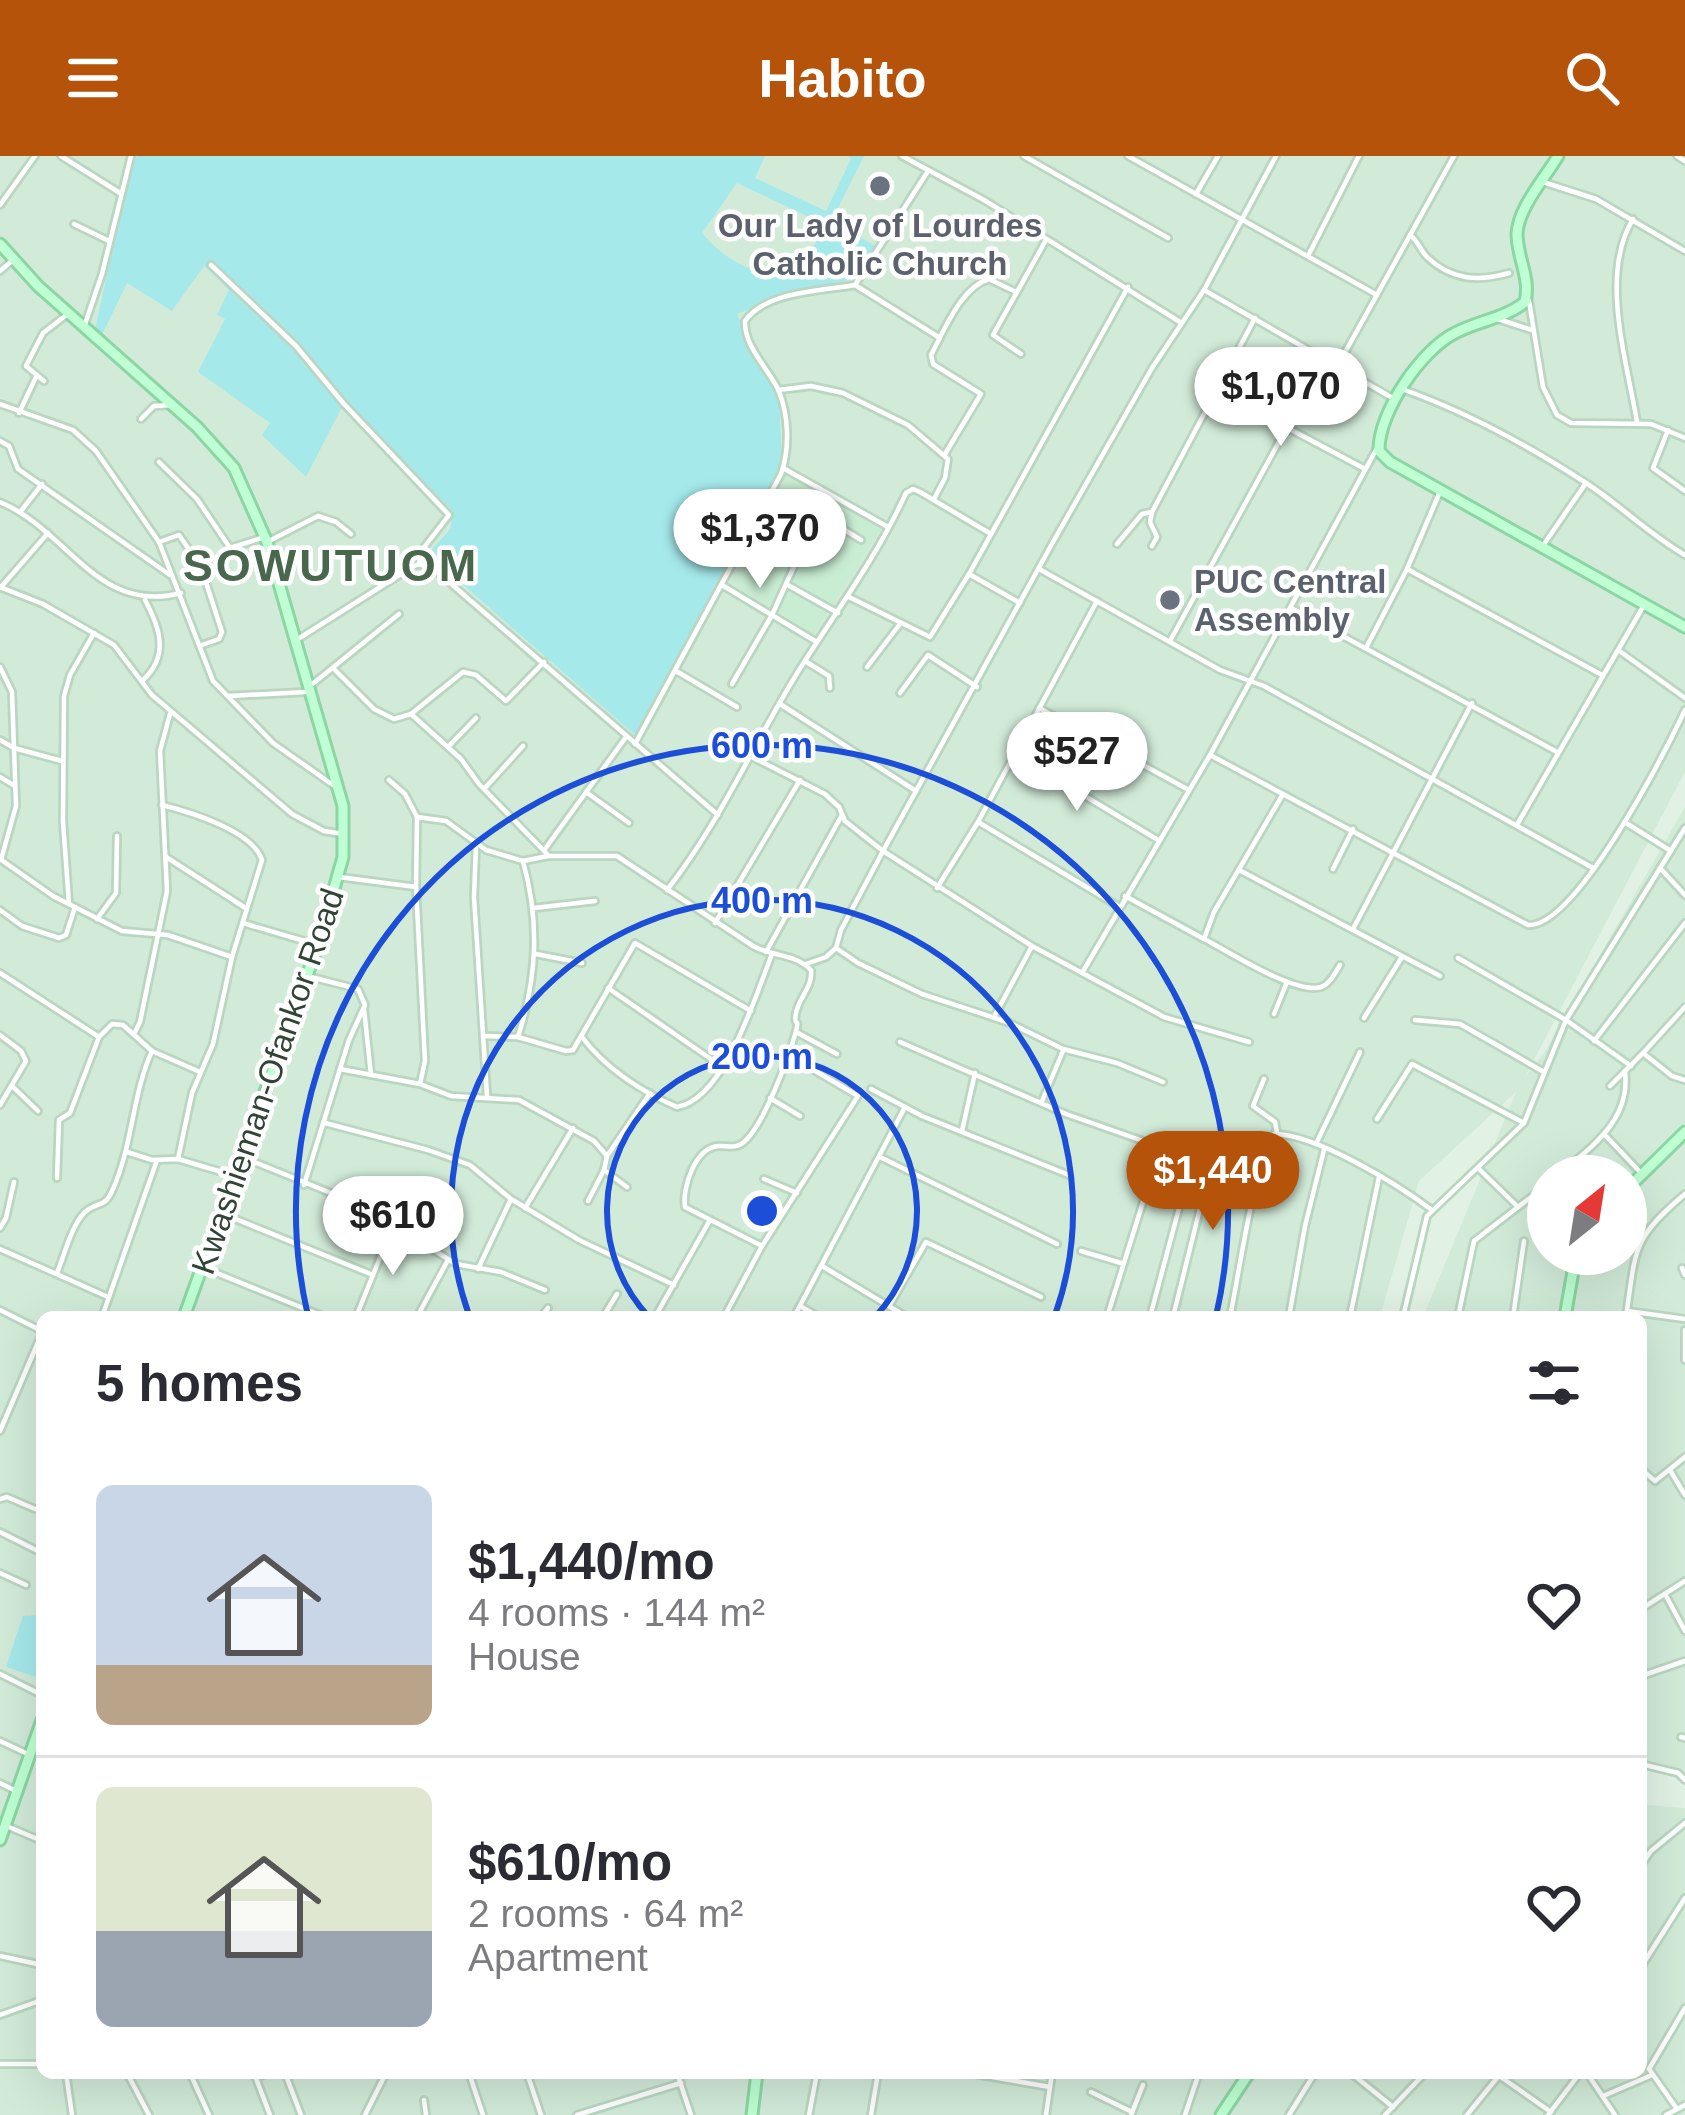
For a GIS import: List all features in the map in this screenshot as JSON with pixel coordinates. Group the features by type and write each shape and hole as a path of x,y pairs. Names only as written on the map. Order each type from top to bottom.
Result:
{"main road":[{"path":"1558,156 1523,213 1517,232 1528,294 1522,305 1443,340 1421,360 1396,400 1378,446 1390,462 1644,605 1683,622"},
{"name":"Kwashieman-Ofankor Road","path":"0,244 234,468 266,539 339,788 346,834 339,877 186,1311"},
{"path":"1647,1167 1685,1132"},
{"path":"1566,1311 1572,1275"},
{"path":"0,1840 35,1749"},
{"path":"752,2115 756,2079"},
{"path":"1221,2115 1245,2079"}],"street":[{"path":"0,205 35,156"},
{"path":"61,156 120,193"},
{"path":"84,326 131,156"},
{"path":"1024,156 1168,238"},
{"path":"1128,156 1377,295"},
{"path":"1196,194 1218,156"},
{"path":"417,817 446,821 494,854 524,862 546,852 610,854 769,953 806,964 826,957 836,948 883,851 1039,569 1152,368 1204,290 1276,156"},
{"path":"1309,254 1359,156"},
{"path":"1338,365 1454,156"},
{"path":"1677,156 1685,161"},
{"path":"907,157 1047,237 1182,323"},
{"path":"854,285 928,171"},
{"path":"1543,182 1596,199 1685,251"},
{"path":"1633,219 1622,240 1615,277 1636,422"},
{"path":"74,224 110,241"},
{"path":"1410,235 1429,259 1462,278 1492,278 1509,272"},
{"path":"1022,354 992,335 1047,237"},
{"path":"0,271 13,260"},
{"path":"211,265 296,346 449,514 422,550 419,564 293,642"},
{"path":"934,499 947,470 945,454 981,394 930,359 966,296 981,281 989,279 1016,292"},
{"path":"635,744 783,467 785,422 778,390 745,332 748,316 781,299 854,285 940,338"},
{"path":"850,597 930,637 1128,287"},
{"path":"1204,290 1396,400"},
{"path":"1528,294 1543,387 1557,415 1571,423 1636,422 1685,438"},
{"path":"44,381 27,370 29,357 44,333 69,313"},
{"path":"1493,318 1532,330"},
{"path":"1152,547 1157,537 1151,512 1255,319"},
{"path":"19,412 36,377"},
{"path":"778,390 811,386 843,393 908,425 945,454"},
{"path":"1402,389 1487,426 1586,483 1685,555"},
{"path":"1216,390 1365,469"},
{"path":"0,404 85,438 159,542 213,681 284,752 339,788"},
{"path":"141,419 154,406 172,405"},
{"path":"1170,641 1286,429"},
{"path":"1668,430 1653,468 1685,491"},
{"path":"0,441 9,446 19,469 174,579"},
{"path":"1082,973 1210,755 1378,446"},
{"path":"159,462 197,499 230,548 266,539 318,516 351,534"},
{"path":"783,467 890,528"},
{"path":"1542,548 1586,483"},
{"path":"21,511 42,484"},
{"path":"667,890 697,852 805,661 850,597 910,490 991,534"},
{"path":"1367,646 1441,491"},
{"path":"0,502 21,511 97,577 123,593 144,599 181,593"},
{"path":"811,509 861,540"},
{"path":"1117,544 1142,514 1151,512"},
{"path":"733,684 806,542 824,518"},
{"path":"771,525 806,542"},
{"path":"48,533 0,587 43,604 114,644 172,712 303,822 346,834"},
{"path":"159,542 179,535 201,566 222,635 199,646"},
{"path":"419,564 442,574 718,815"},
{"path":"1039,569 1594,868"},
{"path":"1407,569 1602,675"},
{"path":"969,574 1020,603"},
{"path":"786,584 838,613"},
{"path":"722,585 818,642"},
{"path":"142,681 154,668 161,649 158,626 144,599"},
{"path":"937,888 978,822 1097,601"},
{"path":"1517,824 1644,605"},
{"path":"1291,608 1557,752"},
{"path":"228,696 308,690 399,614"},
{"path":"867,668 900,624"},
{"path":"0,910 22,926 59,938 66,934 72,906 62,761 65,685 94,633"},
{"path":"1618,650 1685,698"},
{"path":"900,693 928,655 977,687"},
{"path":"805,661 829,676 830,688"},
{"path":"335,670 381,714 394,719 411,714 463,672 476,675 506,701 544,662"},
{"path":"0,668 12,692 15,786 15,818 1,859 122,932 158,934 232,957"},
{"path":"676,671 737,707"},
{"path":"780,704 918,792"},
{"path":"1353,928 1472,704"},
{"path":"1039,709 1189,790"},
{"path":"1210,755 1528,925 1538,926 1562,909 1625,823 1685,710"},
{"path":"134,1032 143,1010 167,891 160,751 172,712"},
{"path":"411,714 546,852"},
{"path":"448,747 476,718"},
{"path":"546,852 626,737"},
{"path":"0,740 62,761"},
{"path":"484,788 523,746"},
{"path":"1015,754 1159,840"},
{"path":"751,756 825,794 883,851 1032,946 1164,1017 1249,1042"},
{"path":"0,777 15,786"},
{"path":"389,780 405,794 417,817 424,1061 420,1084"},
{"path":"715,922 800,780"},
{"path":"586,792 629,824"},
{"path":"1204,939 1214,912 1283,794"},
{"path":"162,805 208,818 260,851 261,866 232,957 213,1044 192,1093 178,1159"},
{"path":"581,1037 606,1063 650,1093 684,1106 704,1094 751,1011 769,953 842,815"},
{"path":"978,822 1119,906"},
{"path":"1625,823 1671,851"},
{"path":"1404,1311 1423,1224 1432,1210 1525,1123 1566,1020 1685,828"},
{"path":"1333,869 1353,830"},
{"path":"97,919 116,893 118,836"},
{"path":"476,844 473,897 488,1096"},
{"path":"166,857 247,909"},
{"path":"518,1037 536,954 534,908 524,862"},
{"path":"1660,868 1685,895"},
{"path":"1239,870 1440,976"},
{"path":"339,877 416,887"},
{"path":"1125,896 1287,982 1320,987 1340,965"},
{"path":"534,908 595,901"},
{"path":"243,923 318,945"},
{"path":"1594,1041 1685,923"},
{"path":"483,1036 518,1037 566,1051 576,1047 637,943 751,1011"},
{"path":"994,1017 1032,946"},
{"path":"836,948 892,981 994,1017 1063,1049 1117,1063 1163,1082"},
{"path":"536,954 582,963"},
{"path":"1364,1018 1403,956"},
{"path":"1457,958 1566,1020 1628,1068"},
{"path":"763,1246 685,1207 687,1180 709,1149 735,1147 745,1141 770,1098 813,974 806,964"},
{"path":"0,973 99,1037"},
{"path":"307,976 354,988 364,996 371,1075"},
{"path":"1274,1014 1287,982"},
{"path":"608,988 722,1066"},
{"path":"1610,1086 1685,1007"},
{"path":"304,1185 364,1009"},
{"path":"1415,1020 1460,1024 1544,1072"},
{"path":"57,1178 59,1120 70,1113 99,1037 114,1023 134,1032 152,1051 201,1072"},
{"path":"796,1032 837,1054"},
{"path":"0,1035 26,1057 0,1105"},
{"path":"899,1042 1146,1142"},
{"path":"1042,1101 1063,1049"},
{"path":"57,1273 82,1216 110,1197 127,1152 136,1093 152,1051"},
{"path":"1315,1145 1360,1052"},
{"path":"1643,1053 1672,1076 1685,1080"},
{"path":"727,1311 858,1096 788,1055"},
{"path":"1377,1119 1412,1064 1525,1123"},
{"path":"1582,1155 1605,1135 1623,1105 1628,1068"},
{"path":"340,1070 420,1084 451,1096 519,1100 594,1141 607,1156"},
{"path":"962,1132 975,1073"},
{"path":"1264,1079 1253,1106 1275,1122 1277,1133"},
{"path":"12,1086 38,1111"},
{"path":"871,1089 1069,1175"},
{"path":"588,1201 607,1156 650,1093"},
{"path":"770,1098 800,1116"},
{"path":"797,1311 904,1107"},
{"path":"325,1123 454,1159 482,1172 511,1199 593,1249 674,1285"},
{"path":"525,1208 573,1128"},
{"path":"1277,1133 1315,1145 1432,1210"},
{"path":"1231,1311 1267,1143 1277,1133"},
{"path":"1605,1135 1624,1155"},
{"path":"1152,1311 1198,1137"},
{"path":"1174,1311 1217,1140"},
{"path":"1289,1311 1324,1150"},
{"path":"127,1152 157,1160 178,1159 235,1176"},
{"path":"242,1157 363,1206 448,1260 518,1277 545,1290"},
{"path":"880,1157 1057,1244"},
{"path":"104,1311 157,1160"},
{"path":"1479,1169 1520,1209"},
{"path":"604,1170 627,1186"},
{"path":"1350,1311 1379,1177"},
{"path":"764,1179 797,1193"},
{"path":"0,1228 14,1182"},
{"path":"1627,1311 1638,1244 1653,1220 1685,1194"},
{"path":"1109,1311 1144,1198"},
{"path":"478,1269 511,1199"},
{"path":"1459,1311 1474,1241 1527,1203"},
{"path":"221,1213 373,1276"},
{"path":"659,1311 710,1220"},
{"path":"358,1311 393,1225"},
{"path":"1514,1311 1524,1241"},
{"path":"889,1306 924,1242 1041,1298"},
{"path":"0,1249 108,1297"},
{"path":"1081,1251 1123,1264"},
{"path":"420,1311 448,1260"},
{"path":"822,1266 897,1311"},
{"path":"202,1267 310,1311"},
{"path":"607,1311 617,1294"},
{"path":"800,1306 809,1311"},
{"path":"0,1310 36,1329"},
{"path":"1647,1316 1685,1319"},
{"path":"1685,1330 1685,1360"},
{"path":"0,1431 36,1346"},
{"path":"1647,1474 1654,1481 1685,1457"},
{"path":"1670,1470 1685,1495"},
{"path":"0,1498 35,1509"},
{"path":"0,1532 36,1550"},
{"path":"0,1573 26,1585"},
{"path":"1647,1605 1685,1581"},
{"path":"1665,1594 1685,1631"},
{"path":"1647,1674 1685,1661"},
{"path":"0,1674 36,1692"},
{"path":"0,1741 35,1749"},
{"path":"1647,1765 1678,1773 1685,1780"},
{"path":"1678,1773 1685,1766"},
{"path":"0,1783 17,1791"},
{"path":"1647,1857 1685,1823"},
{"path":"5,1826 36,1839"},
{"path":"1647,1958 1685,1898"},
{"path":"0,1956 36,1964"},
{"path":"0,2015 36,2002"},
{"path":"1666,2115 1683,2107 1652,2075 1650,2066 1685,2008"},
{"path":"0,2064 36,2064"},
{"path":"1647,2077 1652,2075"},
{"path":"67,2079 72,2115"},
{"path":"130,2079 149,2115"},
{"path":"193,2079 209,2115"},
{"path":"256,2079 270,2115"},
{"path":"288,2079 301,2115"},
{"path":"364,2115 383,2079"},
{"path":"471,2079 483,2115"},
{"path":"531,2079 541,2115"},
{"path":"679,2079 691,2115"},
{"path":"809,2115 816,2079"},
{"path":"877,2079 871,2114 881,2115"},
{"path":"1008,2079 1050,2087"},
{"path":"1046,2115 1051,2079"},
{"path":"1185,2115 1197,2079"},
{"path":"1288,2115 1311,2079"},
{"path":"1358,2079 1393,2107"},
{"path":"1385,2115 1419,2079"},
{"path":"1467,2115 1494,2079"},
{"path":"1505,2079 1549,2113 1579,2079"},
{"path":"1589,2079 1615,2115"},
{"path":"1603,2096 1643,2079"},
{"path":"577,2115 681,2083"},
{"path":"1091,2092 1131,2113 1142,2085"},
{"path":"424,2100 426,2115"}],"shaded area":[{"path":"0,156 1685,156 1685,772 1525,1077 1545,1051 1685,807 1685,1776 1647,1768 1647,1311 1425,1311 1516,1092 1419,1181 1382,1311 36,1311 36,2079 1647,2079 1647,1805 1685,1808 1685,2115 0,2115"},
{"path":"137,156 765,156 755,178 826,211 851,159 848,156 864,156 831,222 876,246 857,278 783,296 737,314 779,399 782,463 644,728 634,734 428,554 451,528 451,509 344,403 306,477 262,435 270,423 198,372 225,319 217,315 229,290 204,266 172,311 127,283 102,335 95,329","holes":["737,183 828,226 808,253 776,278 735,262 702,233"]},
{"path":"786,475 881,529 814,634 733,585"},
{"path":"36,1615 36,1677 6,1667 23,1616"}],"place":[{"name":"Our Lady of Lourdes Catholic Church","path":"880,186"},
{"name":"PUC Central Assembly","path":"1170,600"}],"district":[{"name":"SOWUTUOM","path":"331,565"}]}
